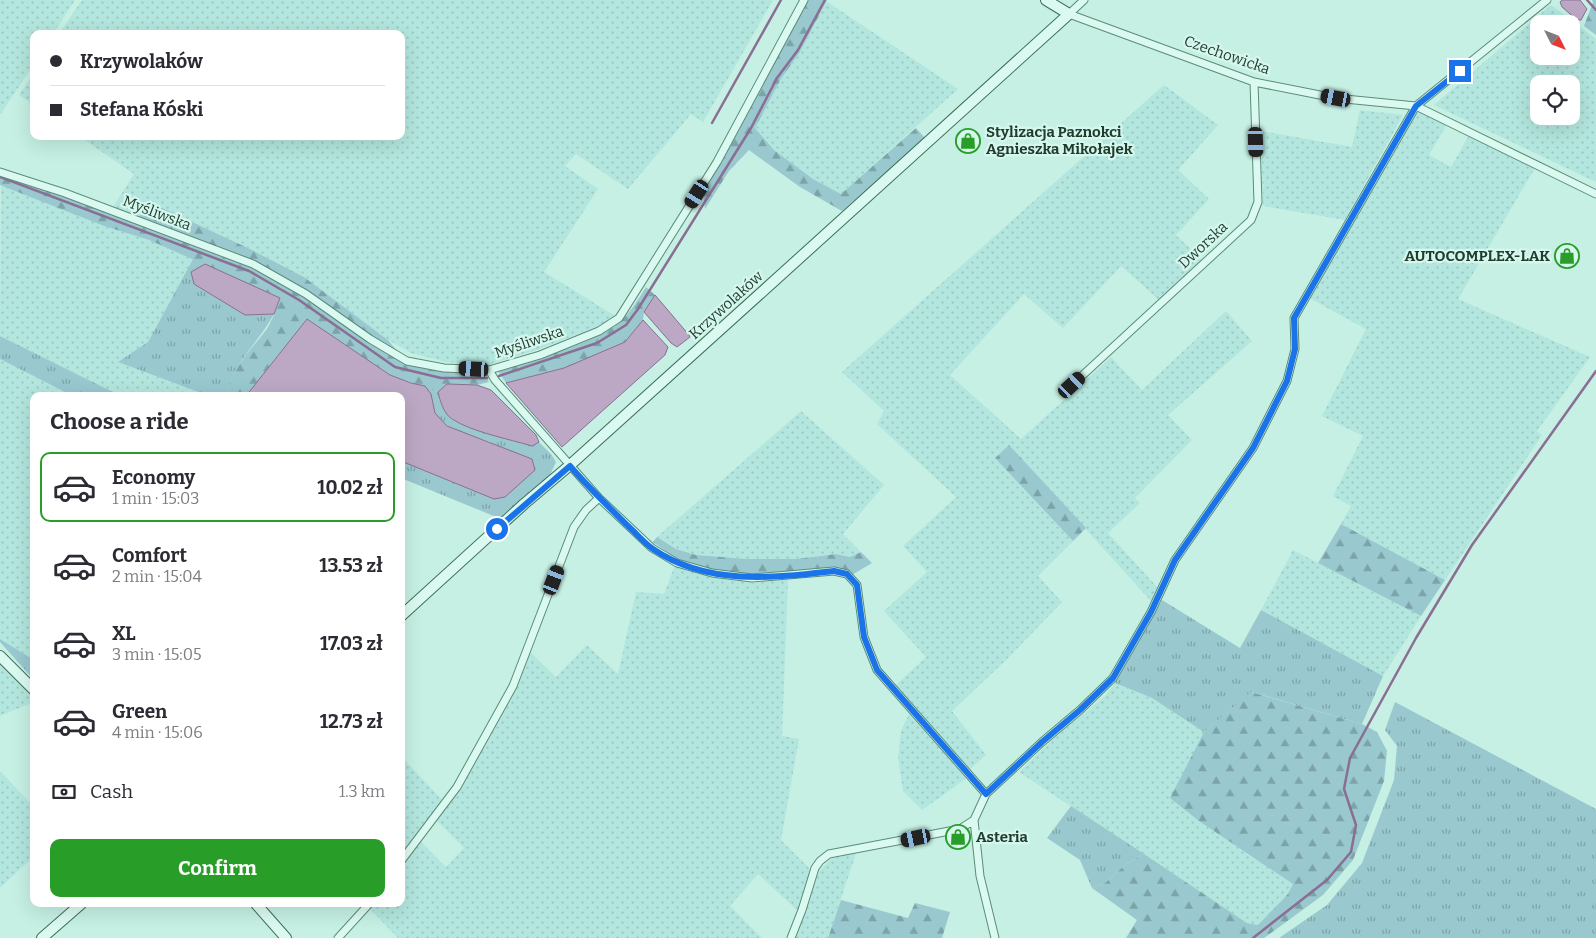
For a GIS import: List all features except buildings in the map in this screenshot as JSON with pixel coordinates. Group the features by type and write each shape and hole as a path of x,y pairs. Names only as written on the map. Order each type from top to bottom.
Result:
{"street":[{"name":"Myśliwska","path":"0,172 64,193 253,264 306,294 370,339 407,361 444,368 489,370 540,355 598,331 619,318 717,162 804,0"},
{"name":"Czechowicka","path":"1046,0 1069,14 1254,82 1336,98 1416,106 1596,194"},
{"path":"1069,14 1084,0"},
{"path":"995,938 980,876 974,820 986,794 1113,678 1151,612 1175,560 1253,448 1287,381 1295,349 1294,318 1416,106 1547,0"},
{"name":"Krzywolaków","path":"405,612 524,504 570,466 1069,14"},
{"name":"Dworska","path":"1072,385 1251,220 1258,202 1254,82"},
{"path":"489,370 494,380 599,498 652,548 677,563 712,573 752,578 834,571 847,574 857,585 864,637 877,670 986,794"},
{"path":"405,856 457,786 513,686 574,527 586,510 599,498"},
{"path":"0,656 30,686"},
{"path":"791,938 815,868 828,854 960,829 974,820"},
{"path":"42,938 78,907"},
{"path":"259,907 286,938"},
{"path":"338,938 366,907"}],"shaded area":[{"path":"0,0 75,0 56,30 30,30 30,70 0,115"},
{"path":"82,0 773,0 703,122 691,114 628,189 576,154 565,166 598,189 544,272 617,317 537,350 487,365 445,362 411,353 388,340 304,277 250,249 158,206 139,216 113,207 134,174 85,140 405,140 405,30 62,30"},
{"path":"1562,0 1580,0 1587,9 1580,20 1580,15 1571,15 1562,7 1560,2"},
{"path":"826,1 958,89 841,194 813,179 774,150 755,128 781,79 800,52"},
{"path":"1551,5 1564,15 1539,15"},
{"path":"1530,23 1530,65 1580,65 1580,27 1596,39 1596,182 1434,105"},
{"path":"30,79 30,102 19,95"},
{"path":"1164,85 1218,125 1178,170 1209,199 1176,235 1202,260 1159,300 1121,266 1063,328 1024,294 950,375 1021,439 1111,357 1142,390 1226,311 1252,341 1168,415 1192,440 1135,498 1140,503 1108,533 1158,588 1151,601 1009,445 995,458 1073,541 1038,576 1062,602 1006,660 952,711 986,755 969,770 896,685 926,657 884,611 927,572 903,546 956,497 877,424 884,411 842,372"},
{"path":"1360,110 1403,115 1345,220 1263,206 1261,131 1352,147"},
{"path":"1418,111 1447,124 1429,155 1451,167 1469,135 1535,168 1458,299 1590,357 1537,431 1542,435 1445,580 1341,524 1351,506 1333,496 1363,436 1322,416 1366,329 1309,298"},
{"path":"1,184 104,226 149,240 193,259 148,342 118,362 198,392 113,392 0,336"},
{"path":"205,264 280,298 274,314 245,315 194,284 191,272"},
{"path":"655,295 690,337 677,347 671,343 644,312"},
{"path":"307,319 390,375 425,386 431,394 435,413 447,426 532,459 535,470 505,497 494,499 405,463 405,392 249,392"},
{"path":"643,320 668,347 665,355 562,447 506,383 564,368 625,342"},
{"path":"0,359 65,392 30,392 30,658 0,639"},
{"path":"447,384 477,385 491,390 536,435 539,442 532,446 480,431 452,419 445,411 438,392"},
{"path":"801,411 884,485 843,534 861,552 850,557 836,554 797,559 747,559 696,555 676,549 657,537"},
{"path":"1293,550 1421,616 1383,676 1261,610"},
{"path":"675,565 713,577 754,583 788,579 782,736 799,739 781,840 812,871 798,911 758,874 730,906 762,938 398,938 369,908 405,907 405,861 420,841 446,867 464,848 436,820 529,651 556,677 587,645 618,674 636,592 664,594"},
{"path":"0,662 30,691 30,704 0,716"},
{"path":"1115,683 1152,698 1204,732 1171,798 1199,821 1293,883 1287,895 1258,925 1247,923 1019,772 1054,738 1105,696"},
{"path":"909,714 967,778 922,810 903,791 898,757 901,731"},
{"path":"405,760 443,801 405,851"},
{"path":"0,771 30,803 30,860 0,888"},
{"path":"856,853 828,938 794,938 819,871 831,859"}],"green space":[{"path":"808,0 827,0 800,52 781,79 755,128 774,150 813,179 841,194 916,128 925,138 842,211 800,187 749,150 729,171 705,209 703,194"},
{"path":"1592,0 1596,0 1596,35 1584,26 1593,2"},
{"path":"0,175 112,213 139,216 158,206 250,249 304,277 388,340 407,363 484,373 489,382 477,385 447,384 438,392 390,375 307,319 249,392 227,392 236,369 266,330 280,298 149,240 104,226 0,185"},
{"path":"193,259 205,264 191,272 194,284 245,315 274,314 240,364 227,392 198,392 118,362 148,342"},
{"path":"646,287 655,295 644,312 643,320 625,342 564,368 506,383 498,371 564,350 599,335 623,319"},
{"path":"0,336 113,392 65,392 0,359"},
{"path":"425,386 438,392 441,404 451,419 486,433 532,446 539,442 556,462 550,475 501,519 405,480 405,463 494,499 490,442 443,423 434,412 428,390"},
{"path":"1009,445 1086,528 1073,541 995,458"},
{"path":"1341,524 1445,580 1421,616 1318,563"},
{"path":"657,537 676,549 696,555 747,559 797,559 836,554 850,557 861,552 872,563 852,575 848,571 753,574 714,570 680,561 653,542"},
{"path":"1162,600 1240,648 1261,610 1383,676 1362,724 1252,692 1204,732 1152,698 1115,683"},
{"path":"0,639 30,658 30,676 0,642"},
{"path":"1251,692 1362,724 1377,732 1387,751 1384,781 1353,860 1323,895 1264,938 1126,938 1137,920 1092,888 1105,883 1126,864 1144,854 1247,923 1258,925 1287,895 1293,884 1199,821 1170,798 1204,732"},
{"path":"1395,702 1596,809 1596,938 1279,938 1327,905 1362,863 1394,780 1397,746 1385,730"},
{"path":"1071,806 1144,854 1126,864 1105,883 1092,888 1080,860 1047,838"},
{"path":"841,900 908,918 915,903 950,912 942,938 828,938"}],"waterway":[{"path":"712,123 781,0"},
{"path":"499,376 597,343 626,325 638,309 751,128 777,78 798,50 825,0"},
{"path":"1587,0 1596,10"},
{"path":"0,177 249,271 299,300 395,367 441,378 487,378"},
{"path":"1253,938 1327,880 1351,852 1356,825 1344,789 1350,758 1416,638 1472,545 1596,371"}],"place":[{"name":"Stylizacja Paznokci Agnieszka Mikołajek","path":"968,141"},
{"name":"AUTOCOMPLEX-LAK","path":"1567,256"},
{"name":"Asteria","path":"958,837"}],"route":[{"path":"497,529 570,466 599,498 652,548 677,563 712,573 752,578 834,571 847,574 857,585 864,637 877,670 986,794 1113,678 1151,612 1175,560 1253,448 1287,381 1295,349 1294,318 1416,106 1460,71"}]}
